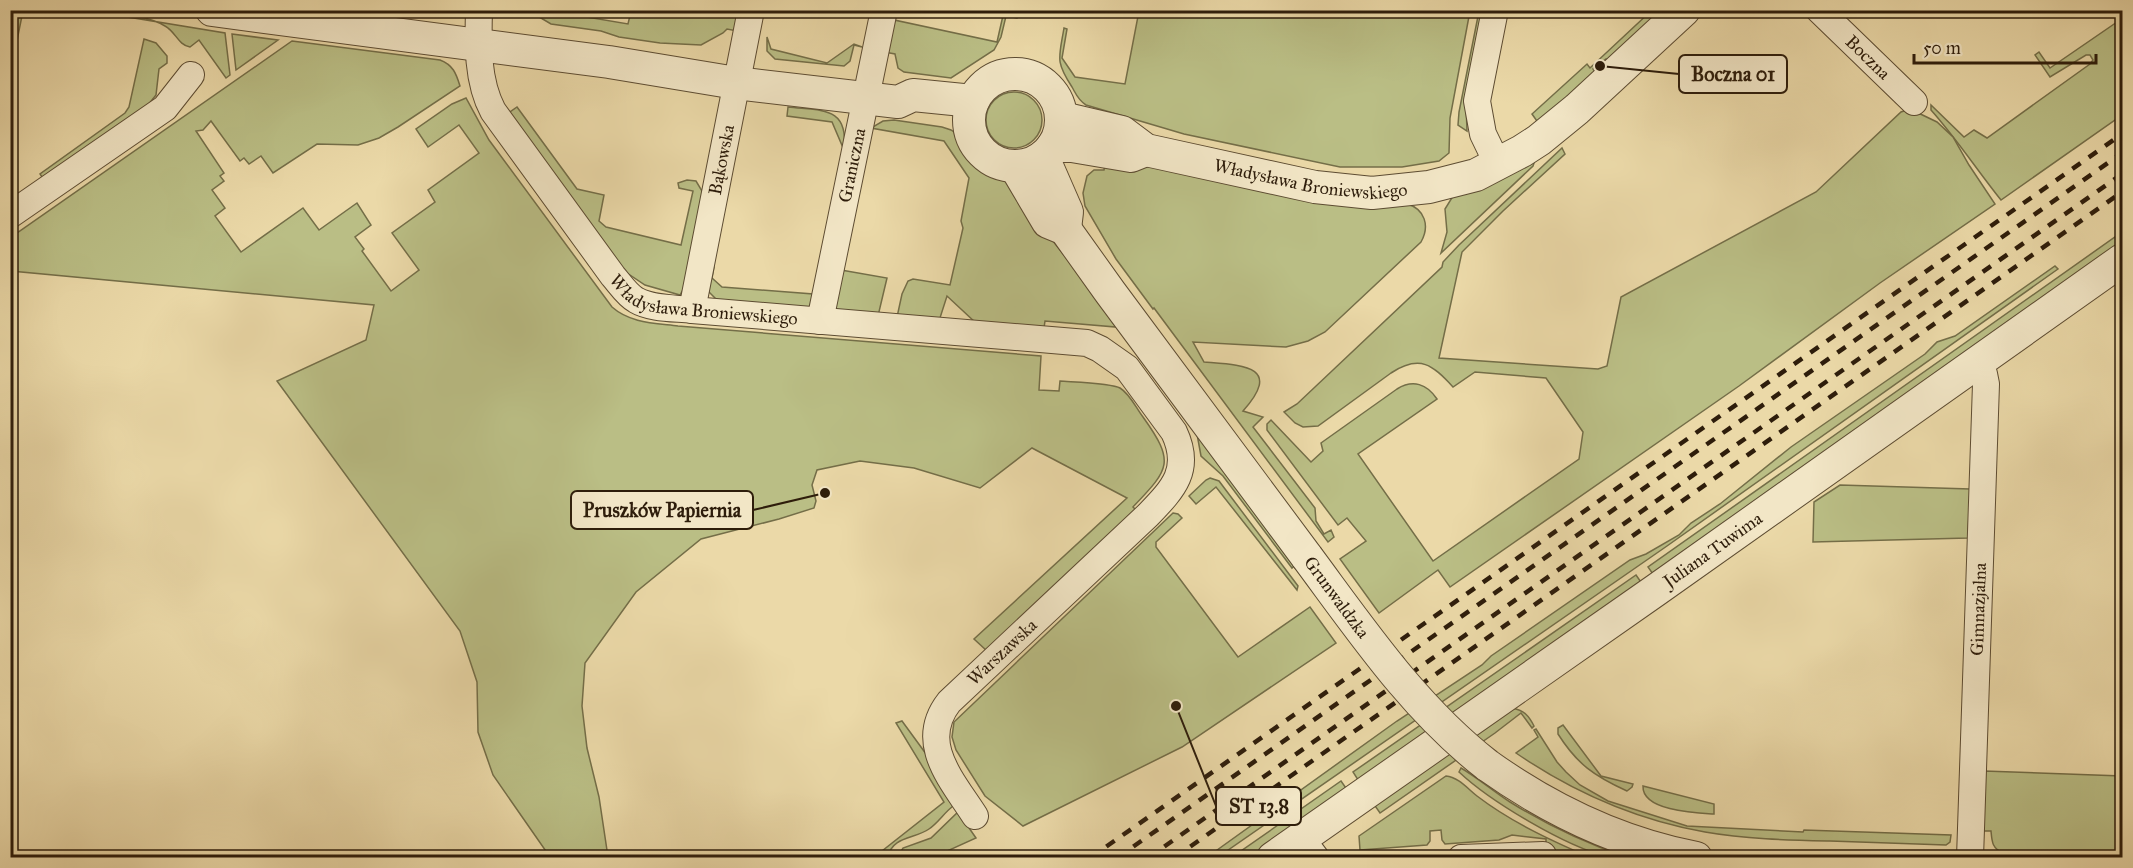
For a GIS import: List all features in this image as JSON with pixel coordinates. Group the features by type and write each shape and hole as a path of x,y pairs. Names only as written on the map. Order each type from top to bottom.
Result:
{"street":[{"path":"212,10 609,62 736,83 898,102 907,114 949,122 971,115"},
{"name":"Władysława Broniewskiego","path":"479,10 479,44 484,90 493,111 630,296 652,305 692,310 1072,342 1100,349 1127,368 1167,422 1179,443 1181,465 1179,475 1172,489 1148,515"},
{"name":"Bąkowska","path":"692,310 751,10"},
{"name":"Graniczna","path":"820,321 884,10"},
{"path":"1487,170 1477,101 1495,10"},
{"name":"Władysława Broniewskiego","path":"1061,116 1122,132 1146,150 1280,180 1340,191 1391,193 1429,187 1487,170 1539,140 1577,109 1684,10"},
{"name":"Boczna","path":"1819,10 1914,102"},
{"path":"1008,74 1028,75 1038,80 1051,91 1060,107 1061,116 1058,136 1037,156 997,162 989,158 976,145 971,115 979,91 997,77 1008,74"},
{"path":"10,215 165,108 191,75"},
{"name":"Władysława Broniewskiego","path":"1037,156 1072,146 1131,156 1146,150"},
{"name":"Grunwaldzka","path":"1037,156 1048,222 1065,229 1413,697 1450,734 1487,765 1529,794 1593,826 1644,845 1696,858"},
{"name":"Juliana Tuwima","path":"1273,858 1309,848 1647,597 2122,260"},
{"name":"Gimnazjalna","path":"1970,858 1986,384 1978,362"},
{"name":"Warszawska","path":"975,816 942,764 938,753 935,734 941,713 949,702 1148,515"},
{"path":"1461,858 1543,855"}],"green space":[{"path":"10,11 23,11 11,70"},
{"path":"91,11 130,15 156,22"},
{"path":"529,11 551,11 628,24 631,11 743,11 737,31 727,29 701,45 660,43 551,24"},
{"path":"1004,11 1020,11 1017,18 1006,16 1001,37 994,50 951,78 904,72 898,68 895,54 884,52 894,20 997,42"},
{"path":"1139,11 1470,11 1450,118 1449,153 1439,161 1402,167 1340,167 1184,134 1086,105 1078,97 1061,65 1060,53 1064,28 1067,29 1062,58 1075,77 1125,84"},
{"path":"1479,11 1485,11 1466,103 1467,131 1458,125 1459,112"},
{"path":"1651,11 1665,11 1611,63 1606,59 1593,69 1597,75 1539,124 1532,114 1587,64 1590,68"},
{"path":"2120,20 2122,23 2122,115 2001,200 1931,110 1931,105 1964,137 1974,130 1987,138 2093,60 2090,55 2086,55 2050,77 2035,55 2039,52 2050,68"},
{"path":"156,22 225,33 230,75 226,78 199,40 190,47 186,46 169,29"},
{"path":"232,34 278,40 236,70"},
{"path":"767,37 771,49 827,63 854,44 862,47 854,45 850,61 844,66 775,59 767,51"},
{"path":"144,39 156,43 167,56 167,63 159,69 156,95 144,110 44,180 40,174 125,113 129,107"},
{"path":"292,41 440,60 453,70 460,86 379,138 358,145 317,144 273,173 261,156 249,164 244,158 240,161 211,121 203,130 196,131 224,173 220,176 224,181 212,190 225,208 215,216 241,252 303,208 319,230 357,203 371,225 355,237 364,249 362,251 391,291 419,270 392,233 435,202 428,190 479,153 459,125 428,147 416,129 452,104 466,98 489,140 612,307 619,312 643,321 678,326 1041,356 1039,390 1059,391 1060,381 1116,386 1127,394 1160,445 1164,456 1161,474 1133,507 1138,512 943,695 941,692 987,651 974,639 1127,498 1032,448 980,488 914,468 860,461 817,470 812,485 816,501 814,508 701,539 636,592 585,663 582,706 587,748 599,797 608,857 550,857 493,775 478,732 477,682 460,631 277,381 366,340 374,305 11,271 10,238"},
{"path":"1014,92 1025,94 1034,100 1040,109 1042,120 1040,131 1034,140 1025,146 1014,148 1003,146 994,140 988,131 986,120 988,109 994,100 1003,94"},
{"path":"517,107 577,189 604,195 599,221 606,227 681,245 693,191 679,188 678,183 687,180 696,181 703,198 684,288 680,295 645,285 624,271 510,119 510,112"},
{"path":"788,107 831,113 842,125 844,150 832,122 787,116"},
{"path":"1910,109 1937,122 1953,137 1995,204 1450,587 1438,570 1379,613 1340,559 1366,541 1347,518 1338,525 1267,430 1267,424 1271,420 1311,462 1323,451 1321,443 1397,389 1414,384 1429,390 1437,399 1358,454 1433,561 1579,459 1583,432 1546,378 1475,372 1453,387 1432,368 1418,363 1410,364 1391,373 1318,426 1303,427 1295,423 1284,412 1297,404 1442,267 1443,262 1459,245 1562,148 1565,154 1462,252 1439,358 1598,369 1607,366 1621,297 1816,192 1901,112"},
{"path":"894,120 951,130 978,160 1005,175 1116,327 1045,321 1044,328 976,323 947,296 939,321 897,317 902,294 908,281 913,279 950,285 963,228 961,221 969,178 944,141 871,128 883,121"},
{"path":"1106,159 1407,204 1422,214 1425,230 1421,242 1325,332 1308,341 1286,347 1193,342 1204,362 1243,367 1253,370 1258,376 1259,384 1255,396 1243,411 1263,417 1253,427 1315,508 1316,521 1324,534 1331,530 1334,537 1328,542 1116,259 1085,206 1083,193 1087,176 1094,170 1104,170"},
{"path":"1535,160 1533,166 1441,253 1447,232 1445,209 1453,196"},
{"path":"2122,232 2122,246 1655,577 1648,567"},
{"path":"708,266 714,267 712,278 722,287 813,294 810,308 718,301 707,290"},
{"path":"2055,266 2058,269 1667,546 1218,857 1206,858 1397,721 1482,665 1491,656 1630,560 1646,554 1679,535 1691,523 1720,504 1791,447 1925,354 1937,342 1955,336"},
{"path":"841,270 887,278 878,316 837,310 835,307"},
{"path":"1197,434 1294,566 1292,568 1223,476 1201,456"},
{"path":"1210,478 1219,481 1298,586 1297,590 1216,487 1196,504 1189,496"},
{"path":"1840,485 1970,489 1968,538 1813,542 1814,502"},
{"path":"1173,513 1182,518 1156,542 1156,547 1238,657 1310,607 1336,643 1182,747 1023,826 985,796 956,750 952,737 954,722"},
{"path":"1636,575 1643,585 1360,783 1353,772"},
{"path":"1512,708 1526,714 1534,726 1532,728 1521,713 1380,813 1373,803"},
{"path":"902,721 929,758 953,806 929,829 894,845 888,857 884,857 882,851 944,802 896,723"},
{"path":"1563,725 1601,776 1633,784 1632,787 1627,791 1596,774 1579,761 1558,734 1558,728"},
{"path":"1536,729 1557,762 1580,785 1608,801 1687,826 1803,832 1804,830 1951,835 1950,842 1946,845 1750,838 1680,827 1606,803 1560,780 1516,753 1538,737 1534,730"},
{"path":"1461,768 1510,802 1552,826 1626,857 1608,857 1591,851 1529,822 1473,784 1459,772"},
{"path":"1984,771 2122,776 2122,857 2069,857 1999,851 1993,844 1991,831 1982,831"},
{"path":"1446,776 1459,781 1477,796 1517,822 1589,857 1546,857 1546,839 1512,835 1499,840 1445,844 1441,830 1430,831 1430,841 1427,845 1360,850 1359,836"},
{"path":"1341,781 1348,791 1253,857 1231,858"},
{"path":"1643,786 1714,804 1714,814 1660,806 1645,794"},
{"path":"958,812 976,838 947,851 950,857 897,858 903,848 931,838"}],"railway":[{"path":"1090,858 2122,134"},
{"path":"1117,858 2122,153"},
{"path":"1148,858 2122,174"},
{"path":"1174,858 2122,192"}],"place":[{"name":"Boczna 01","path":"1600,66"},
{"name":"Pruszków Papiernia","path":"825,493"},
{"name":"ST 13.8","path":"1176,706"}]}
